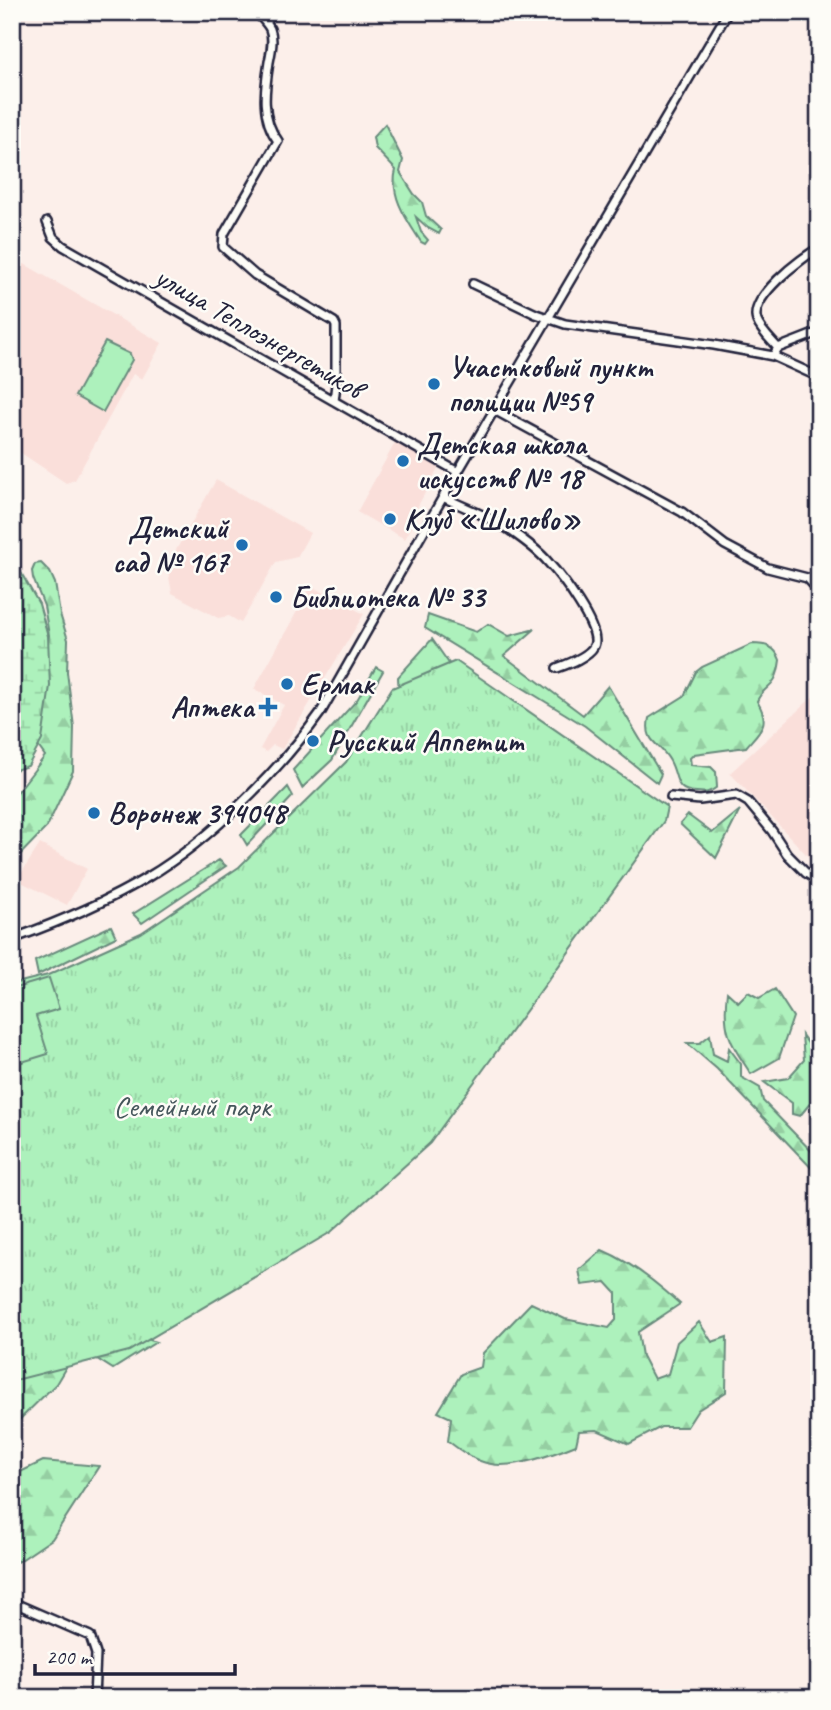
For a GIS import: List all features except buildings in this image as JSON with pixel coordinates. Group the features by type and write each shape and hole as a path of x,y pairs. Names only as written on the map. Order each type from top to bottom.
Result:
{"street":[{"path":"256,12 271,30 272,46 265,89 266,110 272,134 278,141 224,234 223,247 261,280 334,322 334,401"},
{"path":"266,23 272,12"},
{"path":"12,939 83,911 149,877 176,858 241,802 304,736 321,712 443,497 727,12"},
{"name":"улица Теплоэнергетиков","path":"47,222 53,237 63,246 458,472"},
{"path":"778,348 757,320 757,305 767,291 806,255 819,248"},
{"path":"473,285 565,324 773,356 819,377"},
{"path":"773,356 778,348 819,332"},
{"path":"495,411 682,512 725,545 768,568 819,582"},
{"path":"443,497 508,529 530,545 548,562 587,615 595,638 594,646 587,653 557,668"},
{"path":"808,580 819,592"},
{"path":"671,797 700,800 736,796 748,802 787,854 806,873 819,881"},
{"path":"12,1602 90,1636 96,1654 94,1698"}],"shaded area":[{"path":"12,257 162,343 142,379 133,374 75,480 66,483 12,447"},
{"path":"396,441 439,466 417,508 418,516 405,539 357,512"},
{"name":"Детский сад № 167","path":"216,480 310,533 297,557 276,562 241,623 229,616 218,618 172,593 167,566"},
{"path":"311,586 364,614 282,749 273,745 266,752 260,749 284,705 254,689"},
{"path":"819,691 819,868 730,773"},
{"path":"40,844 87,869 67,905 17,880"}],"green space":[{"path":"385,124 403,160 400,172 422,202 426,216 441,230 439,234 416,217 421,232 428,240 425,244 410,225 397,198 394,180 396,170 375,148 373,137"},
{"path":"105,342 130,354 132,360 103,412 75,396"},
{"path":"12,557 39,604 48,636 50,686 42,740 28,766 12,771"},
{"path":"41,563 50,572 55,583 68,640 67,672 74,727 73,771 47,827 12,863 12,799 45,756 33,739 40,713 49,635 44,606 32,571 35,564"},
{"path":"428,615 476,632 488,624 509,636 535,629 504,656 583,715 608,686 661,774 657,783 585,726 425,628"},
{"path":"432,639 455,672 399,696 398,677"},
{"path":"752,644 769,647 780,660 776,677 757,701 763,715 762,726 746,747 694,754 690,758 691,765 711,767 716,772 717,787 705,792 683,789 666,755 651,738 649,718 684,696 696,672 702,667"},
{"name":"Семейный парк","path":"456,661 667,807 664,821 430,1143 331,1232 129,1351 12,1381 12,984 48,975 141,933 239,867 346,762 392,688"},
{"path":"376,667 383,671 332,760 302,788 293,770 357,700"},
{"path":"288,787 293,796 247,845 241,835"},
{"path":"740,810 716,858 680,824 688,815 712,833"},
{"path":"219,860 226,866 142,923 133,914"},
{"path":"111,926 116,937 38,975 35,961"},
{"path":"49,978 59,1009 36,1016 48,1054 12,1065 12,989"},
{"path":"775,989 793,1017 779,1058 751,1074 729,1036 726,1017 727,992 738,1002 748,992 759,998"},
{"path":"710,1035 713,1054 727,1061 729,1048 741,1064 741,1077 760,1088 763,1101 819,1159 819,1176 717,1069 687,1043 700,1043"},
{"path":"802,1035 819,1059 811,1070 816,1077 818,1089 800,1116 792,1114 792,1103 764,1082 788,1078 804,1060"},
{"path":"602,1250 643,1274 680,1304 638,1332 642,1356 654,1379 668,1374 677,1342 699,1322 712,1342 727,1337 726,1392 698,1410 687,1427 661,1427 629,1444 597,1430 579,1431 576,1445 534,1460 501,1465 473,1458 448,1441 451,1418 438,1412 461,1374 481,1367 483,1353 531,1303 565,1319 609,1328 616,1320 616,1293 606,1282 582,1285 579,1270"},
{"path":"135,1335 156,1342 113,1369 78,1347 56,1384 12,1427 12,1359"},
{"path":"43,1461 99,1466 52,1539 18,1562 12,1556 12,1476"}],"place":[{"name":"Участковый пункт полиции №59","path":"434,384"},
{"name":"Детская школа искусств № 18","path":"403,461"},
{"name":"Клуб «Шилово»","path":"390,519"},
{"name":"Детский сад № 167","path":"242,545"},
{"name":"Библиотека № 33","path":"276,597"},
{"name":"Ермак","path":"287,684"},
{"name":"Аптека","path":"268,707"},
{"name":"Русский Аппетит","path":"313,741"},
{"name":"Воронеж 394048","path":"94,813"}]}
